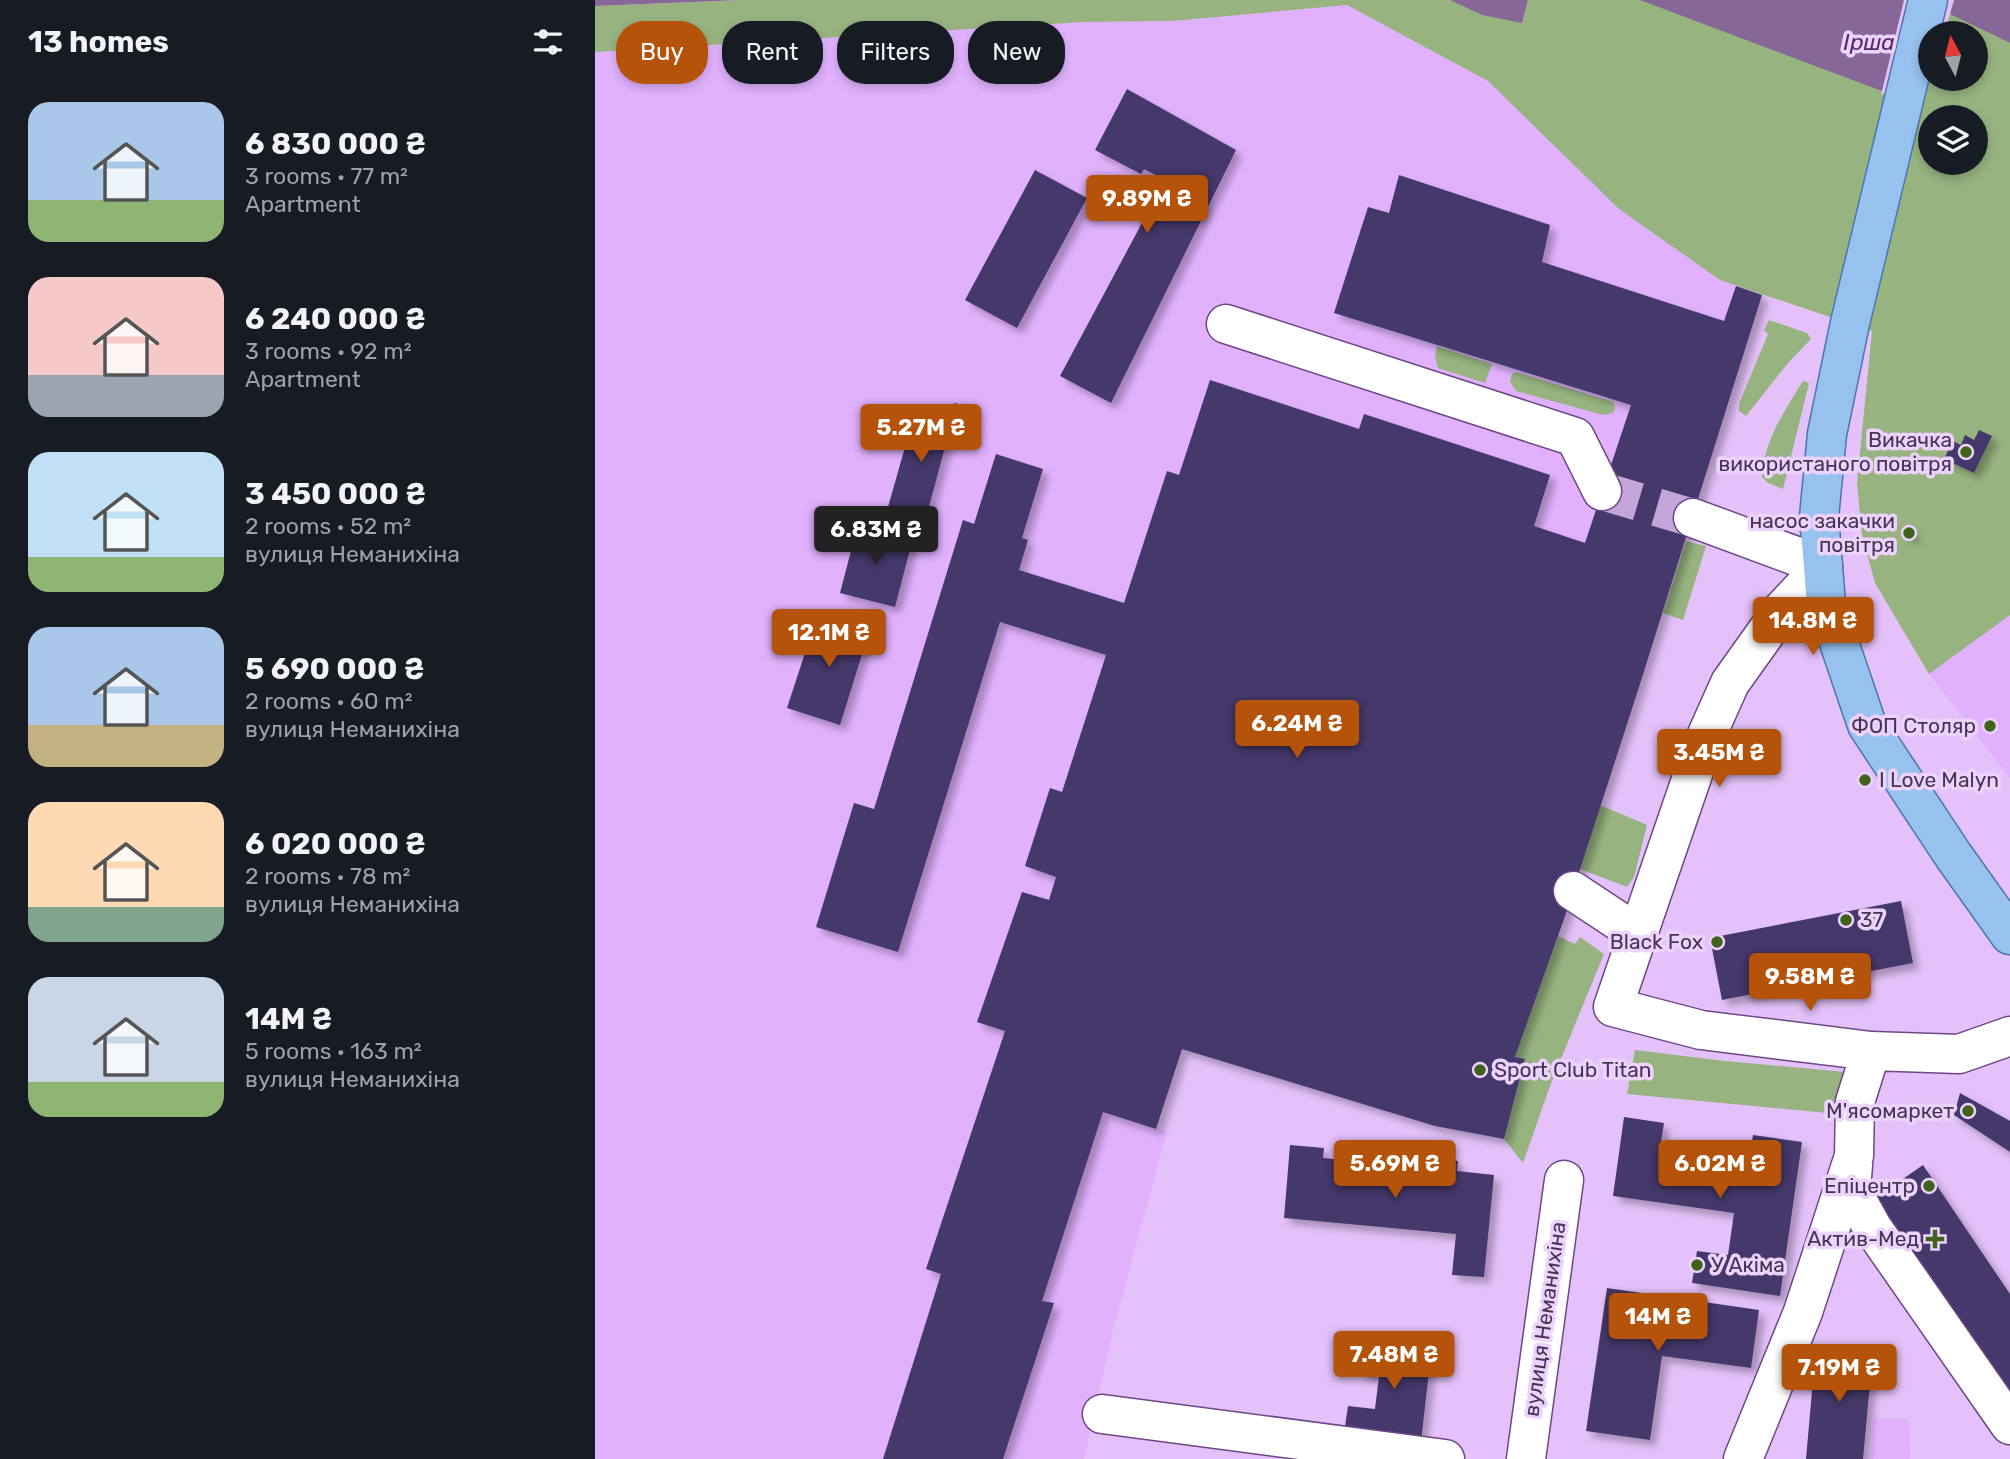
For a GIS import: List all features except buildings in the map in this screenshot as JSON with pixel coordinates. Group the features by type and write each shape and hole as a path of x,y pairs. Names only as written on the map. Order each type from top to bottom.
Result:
{"main road":[{"path":"1928,0 1850,323 1827,434 1819,517 1826,604 1867,725 2010,935"}],"street":[{"path":"1226,324 1575,438 1602,491"},
{"path":"1613,1007 1705,739 1730,683 1782,610 1823,566 1693,518"},
{"path":"1573,891 1638,934"},
{"path":"1613,1007 1664,990"},
{"path":"1613,1007 1701,1030 1871,1051 1959,1054 2010,1036"},
{"path":"1871,1051 1855,1102 1851,1189 1872,1227 2010,1425"},
{"path":"1743,1459 1803,1312 1854,1156"},
{"name":"вулиця Неманихіна","path":"1526,1459 1563,1180"},
{"path":"1103,1414 1445,1459"}],"shaded area":[{"path":"1347,5 1488,81 1619,209 1736,286 1762,295 1564,919 1515,1057 1435,1126 1182,1049 1156,1129 1167,1131 1112,1334 1084,1459 595,1459 595,52 616,51 616,84 708,84 708,45 722,44 722,84 823,84 823,38 837,37 837,84 954,84 954,30 968,29 968,84 1065,84 1065,23 1173,21"},
{"name":"ФОП Столяр","path":"2010,615 2010,778 1929,674"},
{"path":"1873,1419 1909,1419 1910,1459 1871,1459"}],"green space":[{"path":"740,0 1450,0 1522,23 1528,0 1927,0 1968,21 1918,21 1918,91 1988,91 1988,32 2010,43 2010,615 1929,674 1875,583 1862,535 1857,483 1872,331 1720,280 1619,209 1488,81 1347,5 1173,21 1065,23 1065,21 968,21 968,29 954,30 954,21 837,21 837,37 823,38 823,21 722,21 722,44 708,45 708,21 616,21 616,51 595,52 595,6"},
{"path":"1769,320 1807,333 1811,339 1746,416 1739,411 1739,404 1768,334 1764,330"},
{"path":"1437,346 1492,364 1485,383 1438,368 1435,357"},
{"path":"1516,372 1614,402 1615,409 1613,413 1603,415 1516,391 1510,382 1512,374"},
{"path":"1803,381 1809,383 1783,489 1768,483 1762,477 1764,464 1776,427"},
{"path":"1686,541 1706,546 1683,620 1663,613"},
{"path":"1600,805 1647,825 1634,877 1627,887 1580,869"},
{"path":"1558,936 1575,944 1580,937 1604,954 1551,1083 1523,1163 1504,1139 1525,1060 1515,1057"},
{"path":"1635,1050 1845,1072 1839,1114 1627,1094"}],"water":[{"path":"595,0 740,0 595,6"},
{"path":"1450,0 1528,0 1522,23 1482,15"},
{"name":"Ірша","path":"1640,0 2010,0 2010,43 1988,32 1988,21 1964,21 1950,14 1944,21 1918,21 1918,50 1882,91"}],"pier":[{"path":"1904,0 1954,0 1948,21 1918,21 1918,55 1881,95"}],"tunnel":[{"path":"1602,491 1693,518"}],"place":[{"name":"Викачка використаного повітря","path":"1966,452"},
{"name":"насос закачки повітря","path":"1909,533"},
{"name":"ФОП Столяр","path":"1990,726"},
{"name":"I Love Malyn","path":"1865,780"},
{"name":"37","path":"1846,920"},
{"name":"Black Fox","path":"1717,942"},
{"name":"Sport Club Titan","path":"1480,1070"},
{"name":"М'ясомаркет","path":"1968,1111"},
{"name":"Епіцентр","path":"1929,1186"},
{"name":"Актив-Мед","path":"1935,1239"},
{"name":"У Акіма","path":"1697,1265"}]}
